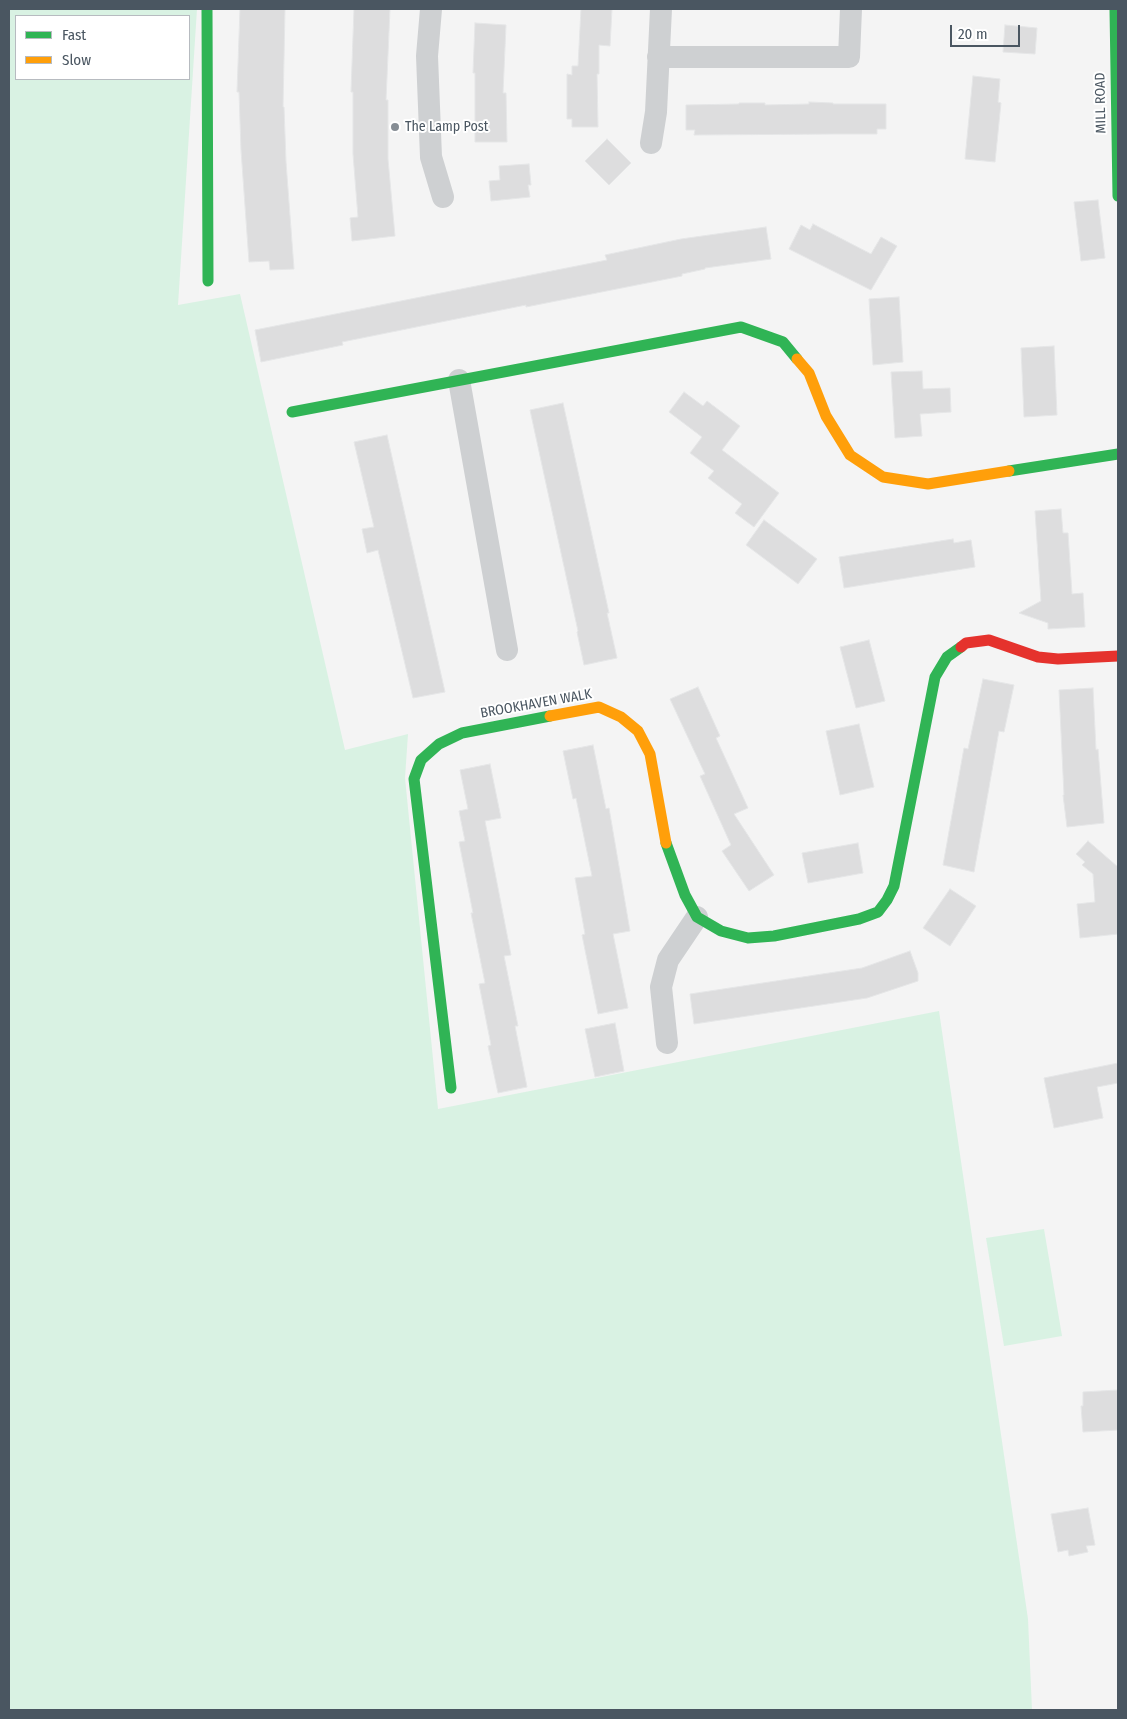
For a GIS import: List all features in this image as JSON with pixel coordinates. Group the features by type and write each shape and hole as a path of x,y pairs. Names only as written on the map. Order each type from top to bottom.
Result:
{"street":[{"path":"207,9 208,281"},
{"path":"431,9 427,56 431,157 443,197"},
{"path":"651,143 656,112 661,9"},
{"path":"658,57 849,57 851,9"},
{"name":"MILL ROAD","path":"1115,9 1118,196"},
{"path":"292,412 741,327 783,342 809,373 826,416 850,455 883,477 928,484 1118,454"},
{"path":"459,380 507,650"},
{"path":"667,1043 661,987 668,960 697,917 721,930 748,938 774,936 859,919 878,912 887,900 894,886 934,677 947,657 966,644 989,640 1038,657 1058,660 1118,656"},
{"name":"BROOKHAVEN WALK","path":"451,1088 414,779 421,760 439,744 462,733 599,707 621,717 638,731 650,754 665,839 685,895 697,917"}],"green space":[{"path":"9,9 197,9 178,305 240,294 345,750 408,734 405,778 438,1109 939,1011 1028,1619 1032,1710 9,1710"},
{"path":"1044,1229 1062,1336 1004,1346 986,1238"}],"building":[{"path":"240,9 285,9 283,107 294,269 270,270 269,261 249,262 239,92 237,92"},
{"path":"354,9 390,9 386,100 388,100 388,159 395,236 352,241 350,218 358,217 353,154 353,92 351,92"},
{"path":"581,9 612,9 610,46 599,45 599,74 597,74 598,127 572,127 572,119 567,119 567,74 572,75 572,66 578,66"},
{"path":"475,23 506,25 503,93 506,93 507,142 475,142 475,73 473,73"},
{"path":"1005,25 1037,28 1035,54 1003,52"},
{"path":"973,76 1000,79 998,102 1001,103 995,162 965,159"},
{"path":"809,102 886,104 886,129 877,129 877,134 694,135 695,130 686,130 686,105 739,103 765,103 765,105 809,104"},
{"path":"607,139 631,163 609,185 585,161"},
{"path":"529,164 531,185 528,185 530,197 491,201 489,181 500,180 499,166"},
{"path":"1098,200 1105,258 1081,261 1074,202"},
{"path":"813,224 871,254 881,237 897,246 871,290 789,249 801,225 810,230"},
{"path":"766,227 771,259 705,268 682,274 682,276 342,342 343,345 261,362 255,330 607,260 605,255 681,239"},
{"path":"899,297 903,362 873,365 869,299"},
{"path":"1054,346 1057,415 1024,417 1021,348"},
{"path":"922,371 923,389 950,388 951,412 920,414 922,436 895,438 891,372"},
{"path":"684,392 703,406 707,401 740,426 722,450 779,493 754,527 735,513 742,504 708,478 714,471 690,453 702,437 669,412"},
{"path":"563,403 617,658 584,665 530,410"},
{"path":"387,435 445,692 413,698 378,550 367,553 362,529 374,527 354,442"},
{"path":"1061,509 1063,533 1068,533 1072,594 1083,593 1085,627 1048,629 1048,623 1019,613 1041,601 1035,511"},
{"path":"764,520 817,559 798,584 746,545"},
{"path":"953,539 954,543 971,540 975,567 844,588 839,557"},
{"path":"869,640 885,701 856,708 840,647"},
{"path":"983,679 1014,685 1004,732 999,731 974,872 943,865 964,748 968,749"},
{"path":"698,687 720,736 716,738 748,808 734,814 774,875 749,891 722,851 731,845 700,776 705,774 670,699"},
{"path":"1093,688 1096,750 1098,749 1104,823 1067,827 1063,795 1059,690"},
{"path":"859,724 874,787 840,795 826,731"},
{"path":"593,745 606,809 609,808 630,931 613,934 628,1008 598,1014 582,935 585,934 575,878 592,876 576,798 573,799 563,751"},
{"path":"490,764 501,818 485,821 511,955 504,956 518,1026 515,1026 527,1087 498,1093 488,1046 491,1045 479,984 485,983 459,842 465,841 459,811 468,809 460,770"},
{"path":"1088,841 1118,867 1118,934 1080,938 1077,904 1095,902 1093,874 1082,865 1085,862 1076,854"},
{"path":"858,843 863,873 808,883 802,853"},
{"path":"950,889 976,906 950,946 923,928"},
{"path":"910,951 918,973 918,981 867,998 694,1024 690,994 862,968"},
{"path":"615,1023 624,1071 595,1077 585,1029"},
{"path":"1118,1063 1118,1083 1097,1087 1103,1118 1054,1128 1044,1078"},
{"path":"1118,1390 1118,1430 1083,1432 1081,1406 1083,1406 1083,1392"},
{"path":"1088,1508 1095,1545 1086,1546 1088,1552 1069,1556 1068,1550 1058,1552 1051,1514"}],"traffic: fast":[{"path":"207,9 208,281"},
{"path":"1115,9 1118,196"},
{"path":"292,412 741,327 783,342 797,359"},
{"path":"1009,471 1118,454"},
{"path":"666,843 685,895 697,917 721,931 748,938 774,936 859,919 878,912 894,886 935,677 947,657 961,647"},
{"path":"451,1088 414,779 421,760 439,744 462,733 550,716"}],"traffic: slow":[{"path":"797,359 809,373 826,416 850,455 883,477 928,484 1009,471"},
{"path":"550,716 599,707 621,717 638,731 650,754 666,843"}],"traffic: jam":[{"path":"961,647 966,643 989,640 1038,657 1058,659 1118,656"}],"place":[{"name":"The Lamp Post","path":"395,127"}]}
